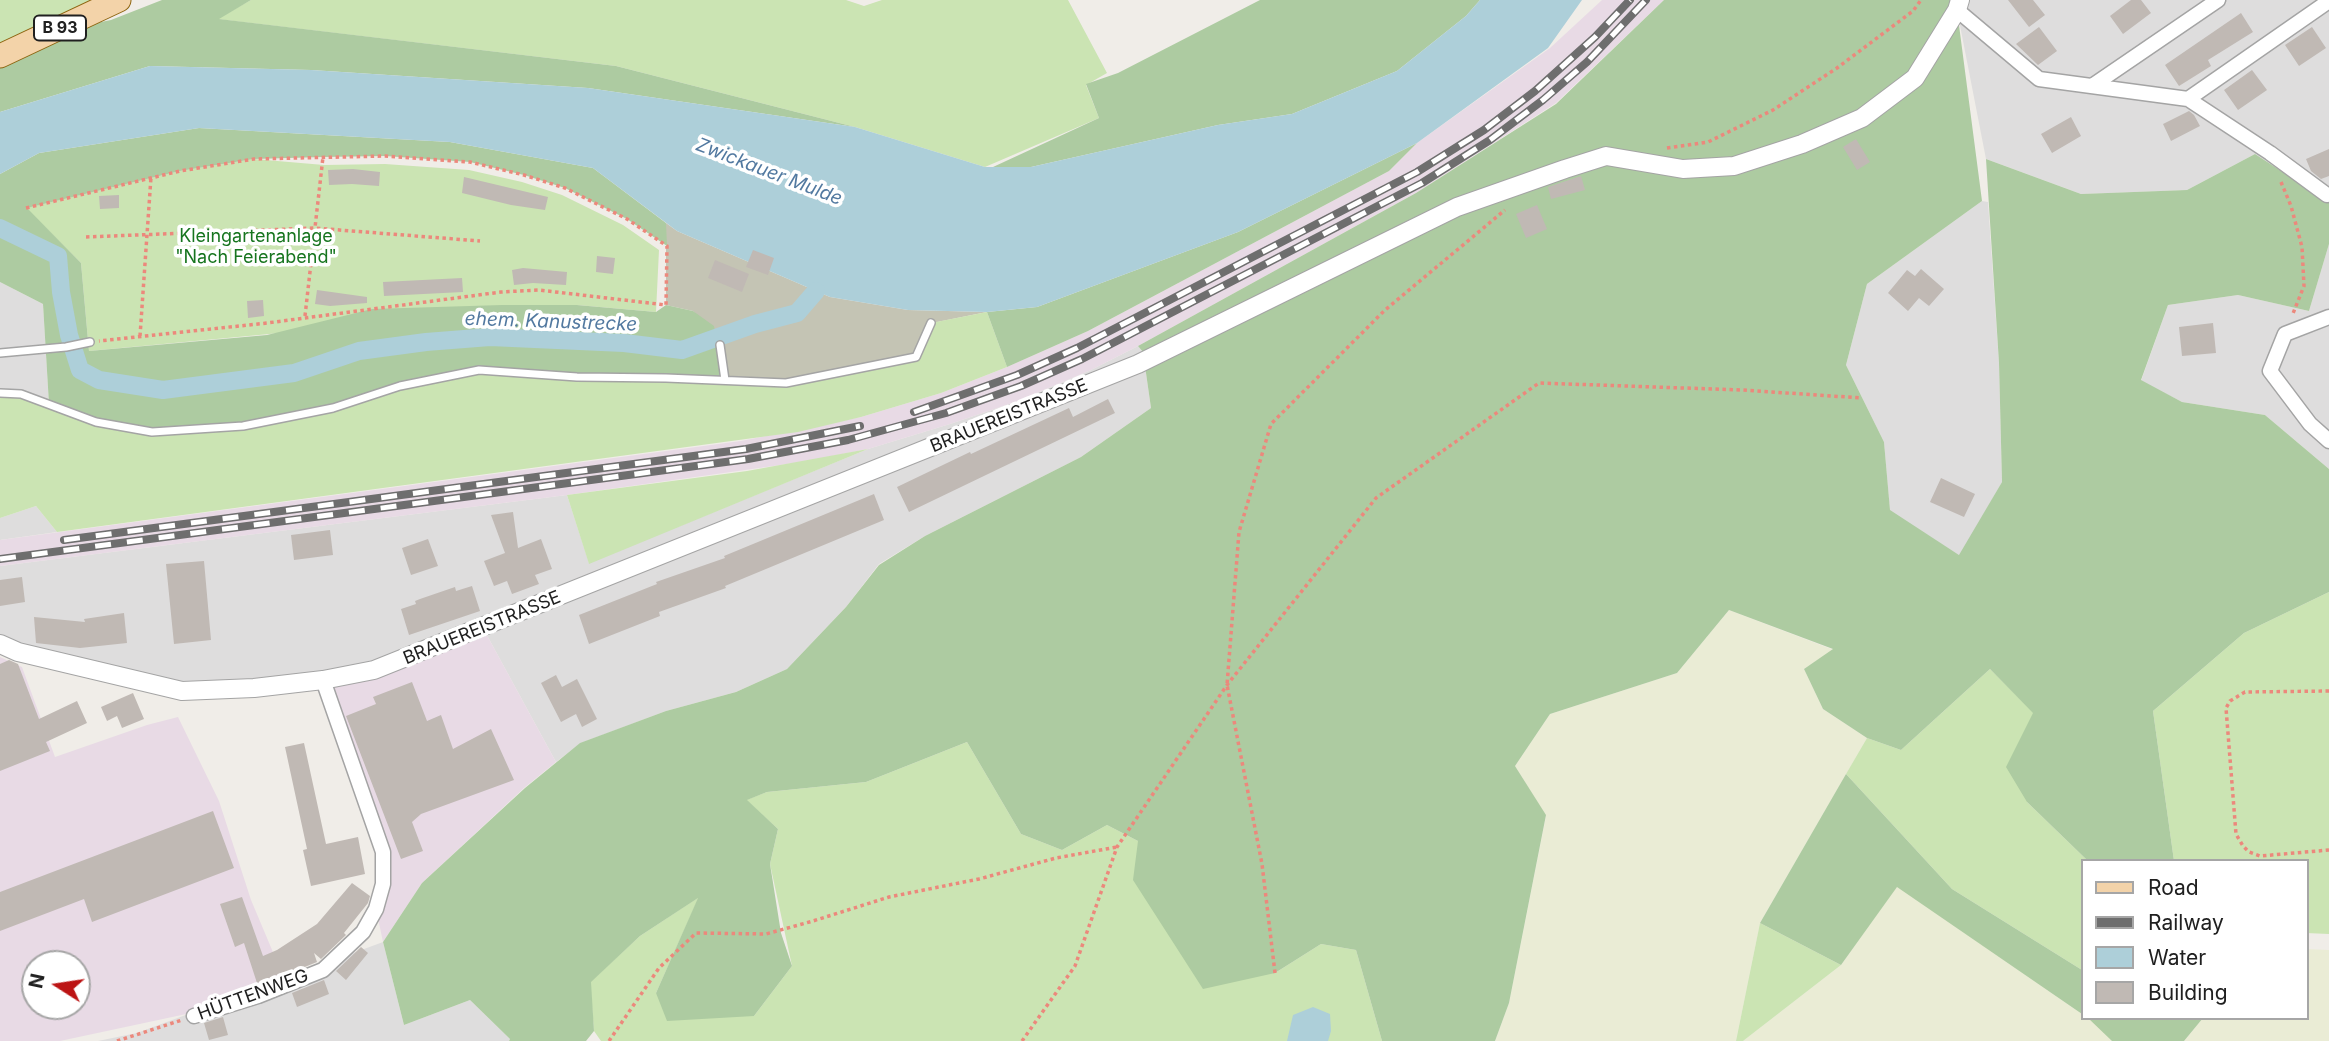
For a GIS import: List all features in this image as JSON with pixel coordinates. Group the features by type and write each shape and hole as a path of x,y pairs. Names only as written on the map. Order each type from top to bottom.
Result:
{"main road":[{"name":"B 93","path":"0,55 119,0"}],"street":[{"path":"2092,86 2201,5 2218,0"},
{"path":"2188,99 2329,1"},
{"path":"1959,5 2039,79 2188,99 2270,153 2327,195"},
{"name":"BRAUEREISTRASSE","path":"0,644 18,652 182,691 254,688 323,680 383,667 1138,364 1457,207 1606,156 1683,169 1734,166 1802,144 1862,118 1915,78 1959,5"},
{"path":"2329,317 2285,334 2270,371 2310,424 2329,440"},
{"name":"HÜTTENWEG","path":"194,1016 258,996 323,970 363,932 376,909 383,884 383,852 323,680"}],"lane":[{"path":"0,393 20,394 96,422 152,432 243,426 333,408 400,386 479,370 577,377 786,383 916,357 932,323"},
{"path":"0,353 90,342"},
{"path":"720,345 724,380"}],"path":[{"path":"1657,149 1708,142 1773,110 1837,68 1913,11 1921,0"},
{"path":"2270,153 2291,206 2302,247 2304,286 2285,334"},
{"path":"26,208 151,177 254,159 385,156 470,162 565,188 627,219 667,246 666,305 539,289 90,342"},
{"path":"305,316 323,157"},
{"path":"140,336 151,177"},
{"path":"1275,973 1262,864 1227,685 1239,532 1271,424 1385,310 1505,210 1503,191"},
{"path":"86,237 314,228 480,241"},
{"path":"1022,1041 1075,966 1117,847 1227,685 1376,498 1539,383 1742,390 1862,398"},
{"path":"2329,691 2245,692 2230,701 2226,708 2236,834 2243,846 2249,852 2260,856 2329,850"},
{"path":"609,1041 659,968 696,933 766,934 889,897 979,879 1056,858 1117,847"},
{"name":"HÜTTENWEG","path":"117,1041 194,1016"}],"shaded area":[{"path":"1602,0 1664,0 1556,103 1416,193 1138,346 1091,370 1018,401 868,449 802,462 567,495 0,566 0,540 741,441 861,417 941,393 1088,331 1389,171 1417,143 1550,48"},
{"path":"1952,0 2329,0 2329,202 2255,154 2187,190 2081,194 1986,159 1957,10"},
{"path":"1982,201 1988,202 1999,363 2002,482 1960,556 1890,511 1884,442 1846,365 1867,284"},
{"path":"666,223 677,231 830,297 908,310 987,312 932,323 916,357 786,383 725,380 720,345 693,311 666,305"},
{"path":"2329,244 2329,469 2265,415 2182,402 2141,381 2168,305 2238,295 2309,311"},
{"path":"0,282 43,304 49,404 0,393"},
{"path":"1138,346 1143,352 1151,408 1081,457 925,536 879,564 846,607 787,669 736,692 666,711 581,743 556,762 483,628 374,670 182,691 0,644 0,566 567,495 589,563 868,449 1018,401 1091,370"},
{"path":"36,506 57,532 0,540 0,518"},
{"path":"1729,610 1834,650 1804,669 1823,709 1867,738 1760,923 1736,1041 1495,1041 1509,1003 1546,816 1515,766 1550,714 1677,673"},
{"path":"483,628 556,762 524,788 422,883 383,942 376,909 383,852 323,680"},
{"path":"0,657 22,667 55,757 178,717 219,801 251,900 283,976 205,1010 60,1041 0,1041"},
{"path":"1897,886 2080,1013 2080,1020 2096,1023 2112,1041 1743,1041 1841,965"},
{"path":"383,942 404,1025 470,1000 510,1039 509,1041 98,1041 137,1033"},
{"path":"2308,949 2329,950 2329,1041 2184,1041 2201,1020 2308,1020"}],"green space":[{"path":"0,0 119,0 0,56"},
{"path":"162,0 251,0 219,19 616,66 855,127 588,88 311,70 150,66 0,112 0,65 96,23 111,20"},
{"path":"251,0 846,0 864,6 882,0 1068,0 1107,73 1086,85 1099,118 985,167 855,127 616,66 217,19"},
{"path":"1260,0 1480,0 1466,16 1397,71 1292,114 1218,125 1031,167 993,167 1099,118 1086,84 1118,73"},
{"path":"1664,0 1952,0 1957,10 1982,201 1867,284 1846,365 1884,442 1890,510 1959,555 2002,482 1999,363 1986,159 2081,194 2187,190 2255,154 2329,202 2329,244 2309,311 2238,295 2168,305 2141,380 2182,402 2265,415 2329,469 2329,592 2244,633 2153,711 2174,859 2086,859 2027,802 2006,767 2033,713 1990,669 1901,750 1867,738 1823,709 1804,669 1833,649 1729,610 1677,673 1550,714 1515,766 1546,815 1509,1003 1495,1041 1382,1041 1356,950 1321,944 1275,973 1203,989 1133,880 1138,841 1107,825 1062,850 1021,834 967,742 866,782 767,792 747,800 778,829 770,864 781,933 792,966 754,1016 667,1021 656,993 698,898 640,936 591,982 594,1031 586,1041 509,1041 510,1039 470,1000 404,1025 383,942 422,883 525,788 580,743 666,711 736,692 787,669 846,607 879,565 925,536 1081,457 1151,408 1143,352 1138,346 1416,193 1556,104"},
{"path":"199,128 450,142 593,168 666,223 667,246 627,219 565,188 470,162 385,156 254,159 180,171 27,208 81,263 89,351 267,335 372,309 577,305 656,312 666,305 693,311 714,326 725,380 479,370 400,386 333,408 243,426 152,432 96,422 49,404 43,304 0,282 0,174 39,153"},
{"path":"1417,143 1389,171 1088,331 1007,367 987,312 1037,307 1238,232"},
{"name":"Kleingartenanlage \"Nach Feierabend\"","path":"254,159 324,165 385,164 469,170 522,182 562,195 623,225 659,250 656,312 577,305 89,351 81,263 26,208 180,171"},
{"path":"987,312 1007,367 941,393 861,417 798,432 57,532 36,506 0,518 0,393 11,394 96,422 400,386 479,370 786,383 916,357 931,323"},
{"path":"868,449 589,564 567,495 747,471"},
{"path":"2329,592 2329,934 2308,933 2308,859 2174,859 2153,711 2244,633"},
{"path":"1990,669 2034,713 2027,802 2086,859 2080,859 2080,969 1952,889 1846,774 1867,738 1901,750"},
{"path":"967,742 1021,834 1062,850 1107,825 1138,841 1275,973 1321,944 1356,950 1382,1041 601,1041 594,1031 590,982 640,936 699,897 656,993 754,1016 792,966 770,864 778,829 746,800 767,792 866,782"},
{"path":"1846,774 1952,889 2080,969 2080,1013 1897,887 1841,965 1760,923"},
{"path":"1760,923 1841,965 1743,1041 1736,1041"},
{"path":"2090,1020 2201,1020 2184,1041 2112,1041"}],"water":[{"name":"Zwickauer Mulde","path":"1480,0 1582,0 1548,48 1417,143 1238,232 1037,307 987,312 908,310 830,297 677,231 593,168 450,142 199,128 39,153 0,174 0,112 150,66 311,70 588,88 855,127 985,167 1031,167 1218,125 1292,114 1397,71 1466,16"},
{"path":"1313,1007 1330,1014 1331,1031 1328,1041 1287,1041 1293,1015"}],"building":[{"path":"2008,0 2033,0 2045,15 2029,27"},
{"path":"2131,0 2141,0 2151,13 2123,34 2110,16"},
{"path":"2241,13 2253,32 2208,60 2211,66 2179,86 2165,65"},
{"path":"2039,27 2057,51 2038,65 2016,44"},
{"path":"2312,27 2326,48 2299,66 2285,45"},
{"path":"2252,70 2267,90 2238,110 2224,90"},
{"path":"2189,111 2200,126 2171,141 2163,124"},
{"path":"2071,117 2081,136 2052,153 2041,134"},
{"path":"1856,139 1870,162 1857,170 1843,147"},
{"path":"2329,149 2329,176 2321,179 2311,171 2306,159"},
{"path":"328,170 380,172 379,186 329,185"},
{"path":"1581,176 1585,190 1551,199 1548,187"},
{"path":"464,177 548,197 545,210 462,193"},
{"path":"119,195 119,208 100,209 99,196"},
{"path":"1537,205 1547,229 1526,238 1516,214"},
{"path":"753,250 774,258 768,275 746,267"},
{"path":"597,256 615,258 613,274 596,272"},
{"path":"715,260 749,274 742,292 708,278"},
{"path":"523,268 567,272 566,285 514,285 512,270"},
{"path":"1921,269 1944,289 1929,306 1919,298 1908,311 1888,293 1907,270 1915,276"},
{"path":"462,278 463,292 384,296 383,282"},
{"path":"317,290 367,297 367,303 330,306 315,304"},
{"path":"263,300 264,316 248,318 247,301"},
{"path":"2213,323 2216,353 2182,356 2179,327"},
{"path":"1108,399 1115,413 909,512 897,487 1069,408 1073,417"},
{"path":"1941,478 1975,494 1964,517 1930,502"},
{"path":"874,494 884,520 725,586 726,588 659,612 660,616 589,644 579,615 657,584 656,582 725,558 724,556"},
{"path":"513,512 518,548 541,539 552,569 535,575 539,584 512,594 507,581 494,586 484,561 505,553 491,515"},
{"path":"330,530 333,555 294,560 291,535"},
{"path":"428,539 438,566 411,575 402,548"},
{"path":"204,561 211,640 174,644 166,564"},
{"path":"22,577 25,602 0,606 0,580"},
{"path":"472,586 480,611 409,635 401,609 416,604 415,601 455,587 456,591"},
{"path":"124,613 127,643 80,648 36,643 34,617 85,622 84,619"},
{"path":"9,660 18,664 39,719 77,701 87,723 46,742 50,751 0,771 0,664"},
{"path":"556,675 562,687 577,679 597,719 582,727 576,714 561,722 541,683"},
{"path":"412,682 427,721 441,715 453,749 491,729 514,780 421,814 412,822 423,851 401,859 346,716 376,704 373,697"},
{"path":"133,693 144,719 122,728 117,716 107,721 101,707"},
{"path":"304,743 326,844 358,837 365,874 311,886 303,850 307,849 285,747"},
{"path":"213,811 234,868 92,922 84,899 0,931 0,892"},
{"path":"352,883 370,896 368,903 344,933 346,935 321,959 314,953 317,962 257,983 244,943 235,947 220,904 242,897 263,956 317,924"},
{"path":"361,947 368,953 346,980 336,971"},
{"path":"324,980 329,994 297,1007 292,993"},
{"path":"223,1017 228,1035 209,1040 204,1023"}],"waterway":[{"name":"ehem. Kanustrecke","path":"0,228 58,256 69,335 80,370 99,380 163,390 294,373 359,351 490,337 624,343 682,350 755,324 797,313 816,291"}],"railway":[{"path":"914,412 1017,375 1077,348 1417,172 1484,130 1535,91 1595,37 1630,0"},
{"path":"0,559 748,459 848,440 946,413 1021,386 1082,359 1422,183 1490,140 1543,100 1587,62 1646,0"},
{"path":"64,540 746,449 860,426"}]}
